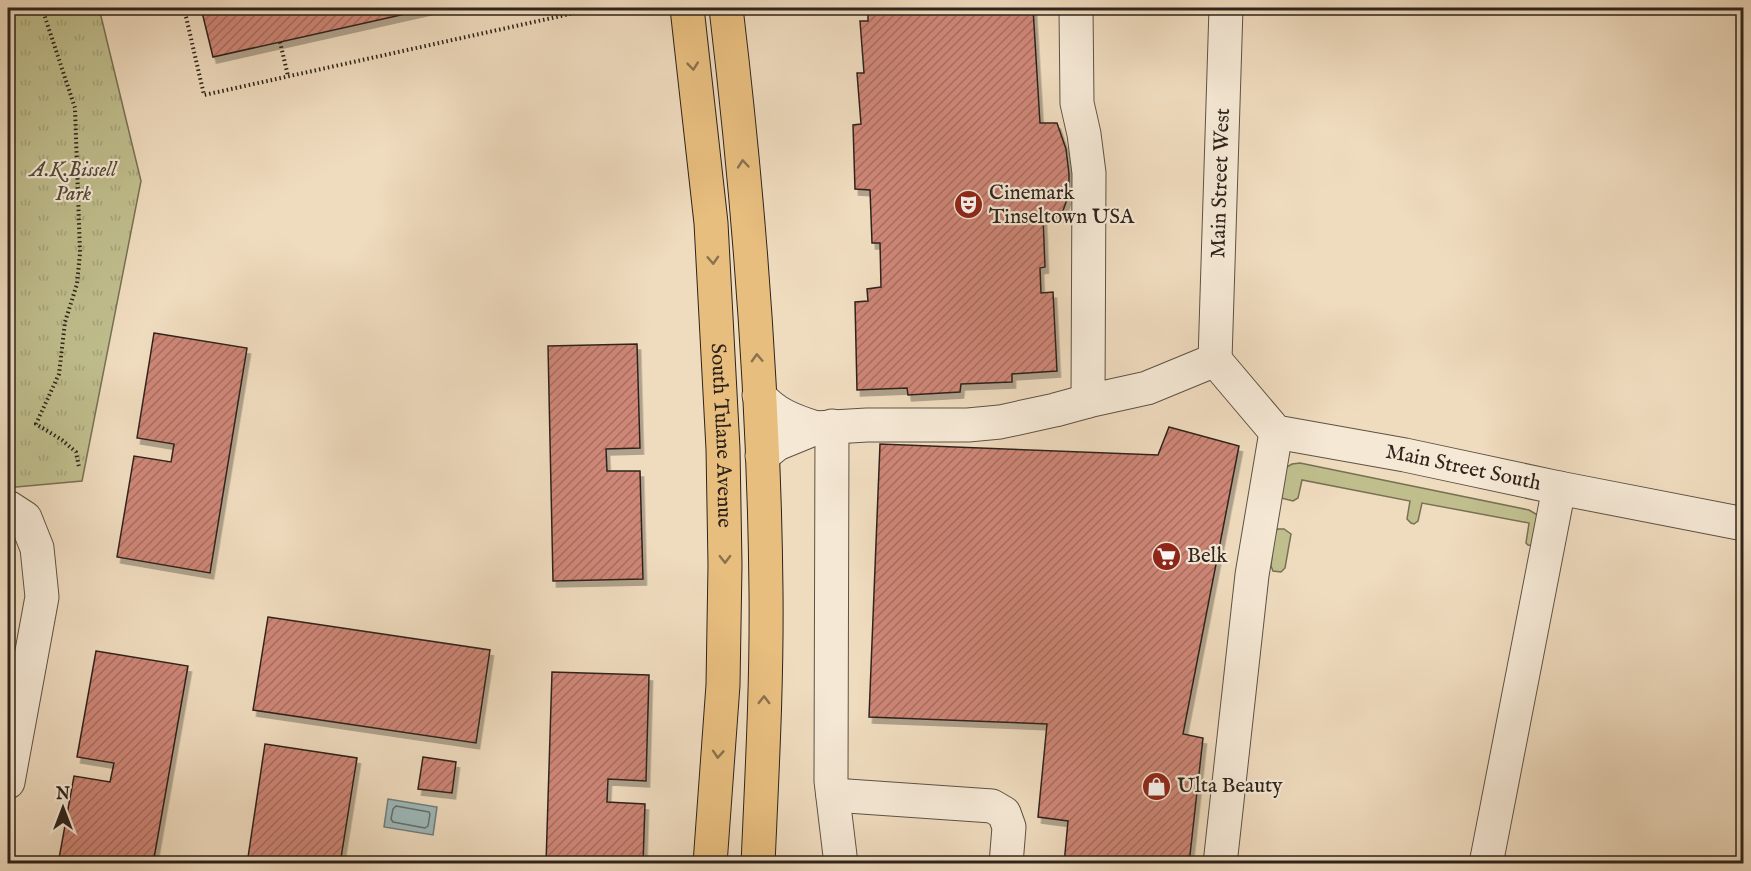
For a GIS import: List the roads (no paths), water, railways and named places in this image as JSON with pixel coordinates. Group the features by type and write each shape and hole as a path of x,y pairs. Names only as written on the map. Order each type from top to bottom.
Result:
{"main road":[{"name":"South Tulane Avenue","path":"727,14 749,237 762,456 766,592 758,864"},
{"name":"South Tulane Avenue","path":"688,16 711,223 723,460 725,565 723,685 710,864"}],"street":[{"path":"1076,8 1077,103 1089,173 1088,401"},
{"name":"Main Street West","path":"1215,360 1226,8"},
{"path":"688,16 727,14"},
{"path":"759,395 774,411 824,427 1000,422 1147,388 1215,360 1276,432 1252,575 1220,864"},
{"path":"762,456 777,444 824,427"},
{"path":"824,427 831,781 842,864"},
{"name":"Main Street South","path":"1276,432 1404,455 1743,524"},
{"path":"1486,864 1559,488"},
{"path":"8,507 25,518 37,548 42,597 8,782"},
{"path":"833,795 992,806 1004,813 1009,827 1006,864"}],"water":[{"path":"388,799 437,807 433,835 384,827"}],"place":[{"name":"Cinemark Tinseltown USA","path":"968,205"},
{"name":"Belk","path":"1166,556"},
{"name":"Ulta Beauty","path":"1156,786"}],"park label":[{"name":"A.K.Bissell Park","path":"73,182"}]}
